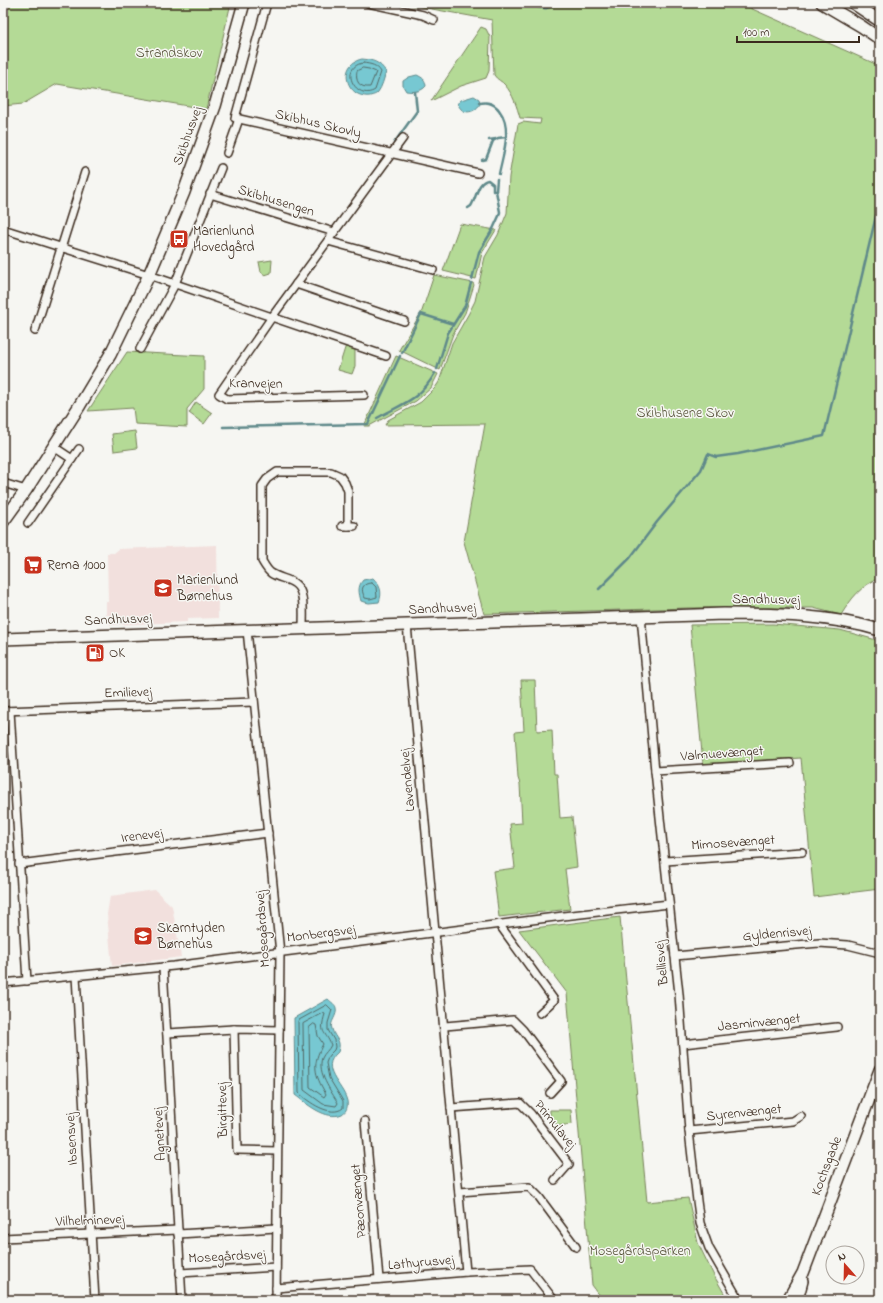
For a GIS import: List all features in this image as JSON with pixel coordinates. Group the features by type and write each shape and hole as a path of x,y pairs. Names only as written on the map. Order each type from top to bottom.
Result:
{"street":[{"name":"Skibhusvej","path":"3,522 26,490 110,355 149,275 184,192 215,106 244,3"},
{"path":"227,153 239,119 235,118 267,3"},
{"path":"368,3 422,15 434,20"},
{"path":"822,3 880,39"},
{"path":"853,3 880,21"},
{"name":"Skibhus Skovly","path":"239,119 478,173"},
{"name":"Kranvejen","path":"364,395 227,399 219,394 272,317 403,138"},
{"path":"140,349 175,284 221,168"},
{"path":"35,331 85,172"},
{"name":"Skibhusengen","path":"210,194 334,232"},
{"path":"3,229 149,275 386,356"},
{"path":"328,241 433,270"},
{"path":"296,284 404,321"},
{"path":"54,446 72,459"},
{"path":"28,523 78,449"},
{"path":"304,628 302,596 299,589 293,582 272,574 262,561 262,486 267,479 276,472 331,472 340,476 348,491 348,526"},
{"path":"3,483 26,490"},
{"name":"Sandhusvej","path":"3,639 710,614 780,614 808,616 843,621 880,630"},
{"name":"Bellisvej","path":"641,616 655,772 675,956 689,1132 700,1223 709,1248 738,1300"},
{"name":"Lavendelvej","path":"407,625 431,882 434,932"},
{"name":"Mosegårdsvej","path":"247,630 280,952 276,1300"},
{"name":"Emilievej","path":"6,711 254,702"},
{"path":"6,711 27,981"},
{"name":"Valmuevænget","path":"655,772 790,763"},
{"name":"Irenevej","path":"19,864 268,833"},
{"name":"Mimosevænget","path":"665,861 802,852"},
{"name":"Monbergsvej","path":"3,983 163,967 434,932 669,904"},
{"path":"499,924 554,1000 540,1013"},
{"path":"434,932 445,1026 466,1272"},
{"name":"Gyldenrisvej","path":"675,956 819,943 848,945 880,953"},
{"name":"Agnetevej","path":"163,967 182,1300"},
{"name":"Ibsensvej","path":"76,976 95,1300"},
{"name":"Primulavej","path":"445,1026 513,1020 523,1030 561,1082 550,1093"},
{"name":"Jasminvænget","path":"683,1044 837,1027"},
{"path":"167,1033 234,1029 279,1030"},
{"name":"Birgittevej","path":"234,1029 237,1150 277,1151"},
{"name":"Kochsgade","path":"788,1300 803,1273 880,1070"},
{"name":"Primulavej","path":"451,1108 520,1103 531,1114 570,1164 554,1180"},
{"name":"Syrenvænget","path":"689,1132 793,1121 801,1116"},
{"name":"Pæonvænget","path":"365,1121 379,1279"},
{"path":"459,1192 529,1187 539,1197 576,1247"},
{"name":"Mosegårdsvej","path":"178,1232 276,1228"},
{"name":"Vilhelminevej","path":"3,1238 178,1232"},
{"name":"Mosegårdsvej","path":"180,1273 276,1267"},
{"name":"Lathyrusvej","path":"276,1288 466,1272 530,1269 554,1300"},
{"name":"Kochsgade","path":"797,1300 803,1273"}],"shaded area":[{"name":"Marienlund Børnehus","path":"217,545 218,618 187,619 187,622 110,625 109,615 106,615 106,602 108,602 107,553 114,553 119,549"},
{"name":"Skarntyden Børnehus","path":"155,890 172,906 181,957 112,966 107,914 110,896"}],"green space":[{"name":"Strandskov","path":"3,3 231,3 206,109 57,84 23,104 3,106"},
{"name":"Skibhusene Skov","path":"399,3 739,3 880,66 880,578 867,584 857,593 841,615 813,608 688,608 484,614 464,542 485,424 385,425 388,420 421,402 439,382 452,343 475,301 485,257 498,235 507,213 509,177 518,124 523,122 540,124 541,119 520,118 510,92 494,75 492,20"},
{"path":"481,27 486,29 490,37 489,71 486,78 461,86 431,101"},
{"path":"460,224 496,230 482,253 476,279 443,271"},
{"path":"272,260 271,273 265,275 261,272 259,262"},
{"path":"434,275 473,283 474,285 465,313 453,334 440,370 399,350 422,311"},
{"path":"346,345 355,348 355,366 352,374 338,370"},
{"path":"127,352 204,356 204,389 187,409 187,427 135,424 133,408 88,411"},
{"path":"396,356 438,374 431,388 416,401 369,426 364,426"},
{"path":"196,402 212,413 204,424 189,413"},
{"path":"135,431 137,448 114,451 112,434"},
{"path":"773,624 840,630 880,641 880,889 814,897 801,758 703,764 690,625"},
{"path":"521,680 535,680 537,731 552,730 554,774 557,774 560,818 572,817 577,867 565,869 570,909 499,917 493,871 515,868 510,824 522,823 515,732 524,731"},
{"name":"Mosegårdsparken","path":"620,917 647,1202 688,1198 698,1243 728,1300 603,1300 592,1285 567,993 519,930"},
{"path":"550,1110 571,1110 572,1124 558,1126 550,1116"}],"water":[{"path":"529,3 562,3 546,9 533,7"},
{"path":"362,59 376,62 386,72 379,90 376,94 370,96 355,92 350,87 348,80 347,74 349,67 354,62"},
{"path":"417,75 423,79 426,86 417,91 406,91 403,86 403,81 409,77"},
{"path":"474,96 479,99 480,104 475,110 468,112 460,108 458,104 461,100"},
{"path":"373,578 380,589 381,595 379,602 369,603 361,601 359,590 361,583 363,580"},
{"path":"328,999 336,1007 336,1014 331,1026 333,1033 339,1042 338,1052 332,1058 330,1064 331,1070 347,1101 347,1108 345,1111 336,1116 317,1110 295,1095 294,1018"}],"waterway":[{"path":"394,143 417,111 415,92"},
{"path":"479,103 488,103 496,106 503,117 506,141 499,174"},
{"path":"482,160 486,159 493,141 498,138 506,137"},
{"path":"489,140 496,139"},
{"path":"472,279 479,252 499,216 500,212 496,191 497,179"},
{"path":"468,208 471,206 479,187 484,181 488,180 493,184 493,191 496,191"},
{"path":"599,589 630,558 657,522 701,470 708,454 716,457 738,454 824,436 880,199"},
{"path":"437,369 448,333 465,306 471,283"},
{"path":"402,353 421,314 453,324"},
{"path":"223,427 368,424 400,356"},
{"path":"377,418 417,395 435,373"}],"place":[{"name":"Marienlund Hovedgård","path":"179,239"},
{"name":"Rema 1000","path":"33,565"},
{"name":"Marienlund Børnehus","path":"163,588"},
{"name":"OK","path":"95,653"},
{"name":"Skarntyden Børnehus","path":"143,936"}]}
